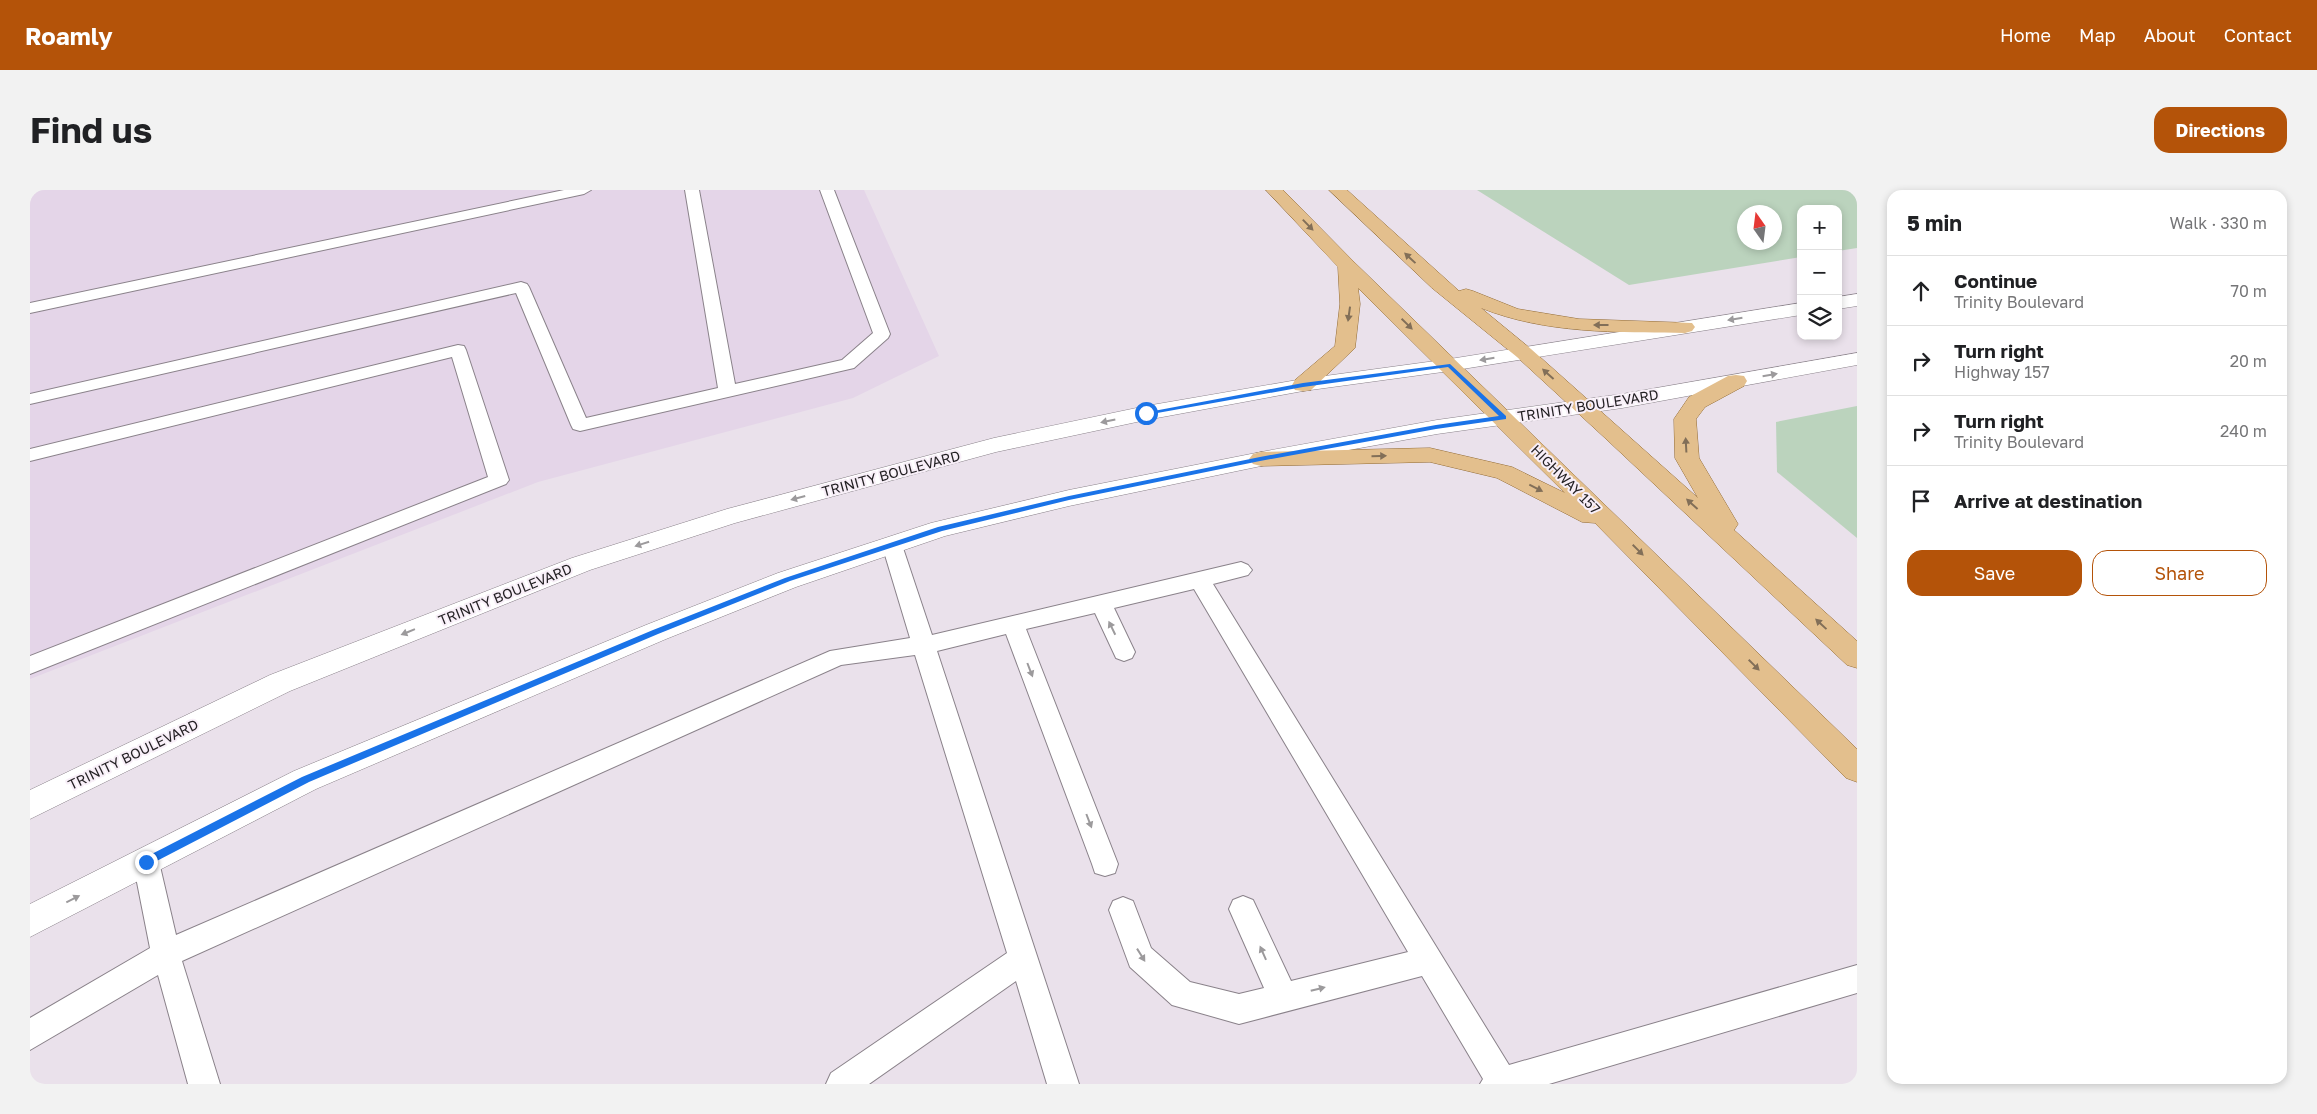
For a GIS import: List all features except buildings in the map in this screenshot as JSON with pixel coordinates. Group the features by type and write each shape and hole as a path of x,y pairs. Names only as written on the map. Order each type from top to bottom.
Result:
{"main road":[{"name":"HIGHWAY 157","path":"1274,190 1347,266 1616,528 1857,769"},
{"path":"1337,190 1439,284 1524,353 1741,549 1857,657"},
{"path":"1303,385 1345,348 1350,304 1347,266"},
{"path":"1439,284 1513,314 1579,326 1684,327"},
{"path":"1842,302 1857,300"},
{"name":"TRINITY BOULEVARD","path":"30,805 280,684 580,564 727,517 994,445 1146,413 1303,385 1450,365 1797,310"},
{"name":"TRINITY BOULEVARD","path":"30,922 305,780 656,632 787,580 940,529 1069,498 1260,459 1436,427 1584,407 1857,359"},
{"path":"1736,381 1697,402 1685,419 1687,458 1741,549"},
{"path":"1260,459 1430,455 1504,472 1616,528"}],"lane":[{"path":"30,308 584,190"},
{"path":"692,190 728,392"},
{"path":"30,399 522,287 580,426 848,364 882,334 827,190"},
{"path":"30,455 458,350 500,480 30,665"},
{"path":"892,545 1064,1084"},
{"path":"30,1035 166,954 838,657 924,645 1241,570"},
{"path":"1199,580 1500,1083 1857,979"},
{"path":"1101,603 1124,652"},
{"path":"1013,624 1105,864"},
{"path":"146,862 166,954 204,1084"},
{"path":"1243,909 1283,998"},
{"path":"1123,910 1140,957 1182,995 1239,1009 1428,961"},
{"path":"842,1084 1024,958"}],"shaded area":[{"path":"30,190 864,190 939,356 853,398 538,482 30,679"}],"green space":[{"path":"1477,190 1857,190 1857,248 1842,250 1842,205 1797,205 1797,258 1629,285"},
{"path":"1857,406 1857,538 1777,472 1776,422"}],"route":[{"path":"146,862 305,780 656,632 787,580 940,529 1069,498 1260,459 1436,427 1504,418 1450,365 1303,385 1146,413"}]}
